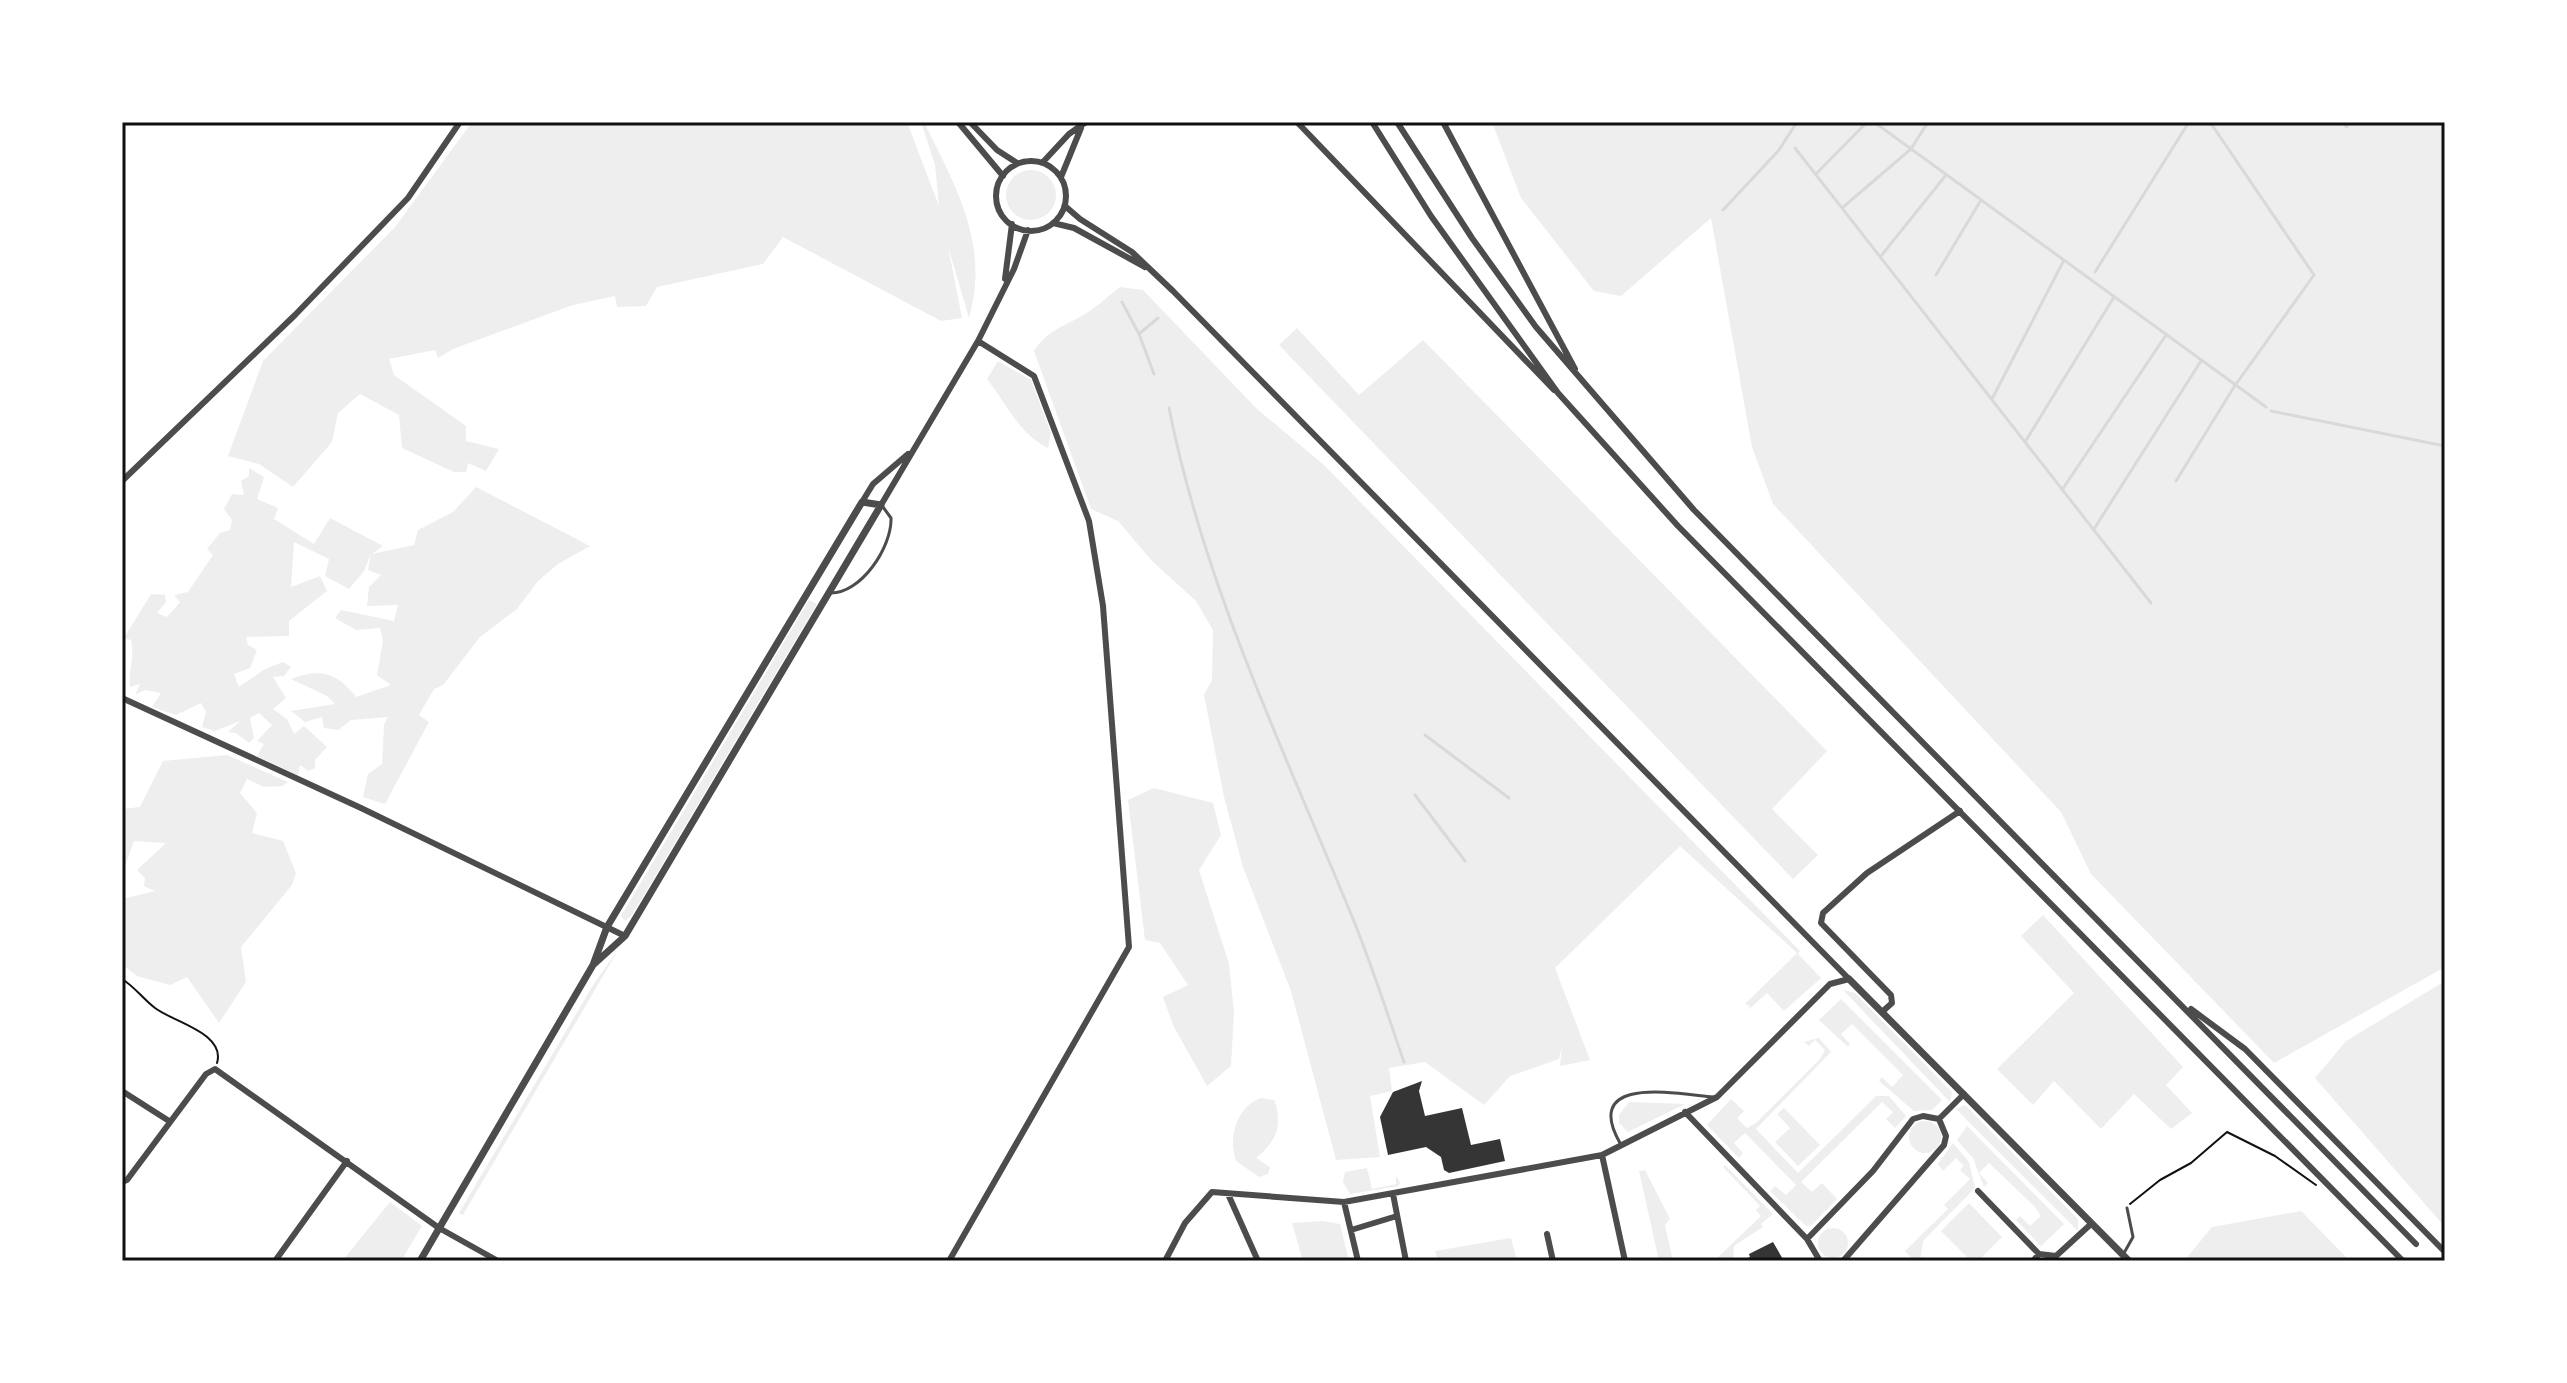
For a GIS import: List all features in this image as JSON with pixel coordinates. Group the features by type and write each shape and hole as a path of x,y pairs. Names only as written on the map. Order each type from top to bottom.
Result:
{"street":[{"path":"122,481 295,315 408,198 460,122"},
{"path":"958,122 1003,176"},
{"path":"970,122 997,150 1017,163 1043,162 1061,177 1065,206 1053,223"},
{"path":"1297,122 1543,383 1558,393"},
{"path":"1372,122 1461,260 1558,393 1678,526 2403,1261"},
{"path":"1397,122 1504,284 1578,376 1733,552 2181,1001 2416,1244"},
{"path":"1443,122 1578,376"},
{"path":"1043,162 1069,134 1083,125"},
{"path":"1061,177 1083,125"},
{"path":"1017,163 998,185 998,207 1012,224 1028,230 1053,223 1074,228 1149,268"},
{"path":"1065,206 1132,252 1149,268 2126,1258"},
{"path":"1005,282 1012,224"},
{"path":"593,965 625,936 830,593 910,452 978,341 1028,230"},
{"path":"949,1261 1129,947 1103,606 1089,521 1034,376 978,341"},
{"path":"420,1261 593,965 607,927 862,502 873,484 910,452"},
{"path":"862,502 881,505"},
{"path":"813,583 830,593"},
{"path":"122,698 625,936"},
{"path":"1882,1012 1892,1003 1891,995 1821,923 1823,913 1867,873 1960,811"},
{"path":"1165,1261 1199,1203 1212,1192 1344,1202 1602,1155 1717,1097 1830,984 1849,979"},
{"path":"2181,1001 2257,1060 2445,1252"},
{"path":"122,1182 127,1180 206,1074 215,1069 439,1228 498,1261"},
{"path":"122,1091 169,1121"},
{"path":"1939,1119 1964,1094"},
{"path":"1685,1112 1807,1239 1820,1261"},
{"path":"1807,1239 1873,1171 1913,1119 1923,1116 1939,1119"},
{"path":"1843,1261 1944,1145 1946,1136 1939,1119"},
{"path":"1602,1155 1625,1261"},
{"path":"275,1261 347,1161"},
{"path":"1978,1191 2039,1254 2057,1259 2091,1224"},
{"path":"1228,1194 1258,1261"},
{"path":"1393,1194 1406,1261"},
{"path":"1344,1202 1358,1261"},
{"path":"1351,1230 1397,1216"},
{"path":"1547,1234 1553,1261"},
{"path":"2033,1261 2039,1254"}],"lane":[{"path":"830,593 848,590 861,579 886,542 891,518 881,505"},
{"path":"1621,1146 1612,1117 1617,1101 1626,1094 1640,1092 1717,1097"},
{"path":"2126,1258 2133,1237 2127,1208"}],"path":[{"path":"122,979 156,1009 200,1032 215,1046 219,1058 215,1069"},
{"path":"2127,1208 2227,1132 2275,1156 2313,1184 2336,1192"}],"shaded area":[{"path":"472,122 907,122 939,206 935,165 921,122 924,122 958,193 972,241 975,266 969,318 948,246 962,318 941,321 783,237 763,264 657,287 646,306 617,307 615,296 573,305 453,349 438,358 435,350 389,359 394,375 466,426 466,441 499,449 486,471 468,463 466,472 454,472 402,448 399,415 360,394 338,413 332,442 293,487 259,464 228,456 263,361 395,227"},
{"path":"1492,122 2445,122 2445,967 2274,1063 2091,874 2061,812 1773,504 1752,447 1711,218 1621,296 1594,291 1521,198"},
{"path":"1031,170 1049,177 1056,195 1049,213 1031,220 1013,213 1006,195 1013,177"},
{"path":"1120,287 1143,290 1257,409 1324,465 1800,951 1798,954 1821,978 1784,1011 1767,993 1748,1010 1750,1006 1745,1004 1797,953 1680,846 1555,968 1590,1060 1560,1066 1562,1047 1559,1059 1510,1076 1484,1105 1425,1062 1389,1068 1392,1091 1370,1096 1380,1157 1336,1160 1291,991 1243,867 1224,797 1204,695 1212,680 1213,630 1196,601 1152,561 1118,521 1091,509 1034,351 1050,334 1089,311"},
{"path":"1297,328 1359,395 1423,340 1827,751 1772,809 1818,855 1793,879 1279,345"},
{"path":"998,361 1031,380 1051,433 1048,448 1021,426 987,379"},
{"path":"249,468 264,477 257,499 278,508 274,519 314,544 330,518 383,546 372,554 414,545 418,530 453,512 476,487 590,546 558,564 538,581 517,609 480,637 443,685 434,689 419,715 429,722 385,804 363,797 368,774 382,764 384,725 388,717 351,720 338,730 324,728 322,717 305,722 291,711 335,704 327,696 291,679 301,676 319,673 335,677 356,697 391,685 377,675 383,641 380,628 356,630 335,618 341,610 394,621 398,605 367,606 369,587 381,575 368,570 371,554 364,571 349,589 325,576 329,559 294,542 291,587 320,576 327,591 289,621 289,636 246,637 248,645 257,650 250,668 234,674 239,687 265,669 283,662 291,667 284,676 273,677 286,698 273,709 287,719 294,734 304,726 327,747 315,760 315,768 308,771 300,765 298,775 257,756 264,744 257,741 272,725 259,713 250,718 254,738 249,743 236,733 228,732 240,721 215,731 202,727 206,712 201,703 176,715 152,707 161,693 145,690 135,695 140,684 130,687 132,647 131,640 124,638 151,594 165,595 166,602 157,613 167,617 180,602 174,595 188,592 213,555 207,549 220,533 230,530 232,520 224,509 232,494 244,495 241,481 249,476"},
{"path":"809,600 817,604 632,915 625,921 621,916"},
{"path":"227,755 288,782 283,786 264,787 247,779 240,793 257,813 252,833 283,841 296,873 292,885 241,947 246,982 219,1023 187,977 170,985 137,976 122,964 122,899 155,891 144,886 145,878 137,870 166,843 134,841 122,874 122,809 140,807 163,761"},
{"path":"1154,788 1213,803 1221,835 1199,870 1229,964 1234,1012 1231,1066 1207,1086 1173,1025 1163,997 1188,985 1160,943 1145,940 1128,800"},
{"path":"2043,915 2183,1067 2166,1085 2192,1113 2171,1129 2134,1094 2101,1129 2054,1081 2033,1105 1997,1069 2074,993 2021,936"},
{"path":"620,947 463,1215 459,1213 593,985"},
{"path":"2445,981 2445,1227 2315,1078 2346,1041"},
{"path":"1843,990 1855,993 1952,1092 1950,1102"},
{"path":"1841,999 1942,1100 1932,1110 1914,1111 1879,1081 1882,1077 1892,1087 1903,1075 1852,1024 1841,1034 1850,1044 1848,1047 1819,1020"},
{"path":"1819,1038 1831,1052 1756,1129 1798,1173 1876,1096 1889,1096 1906,1116 1895,1128 1886,1119 1893,1112 1882,1102 1801,1182 1812,1192 1822,1183 1837,1199 1812,1225 1806,1226 1770,1191 1775,1186 1786,1195 1796,1185 1745,1133 1734,1143 1743,1153 1739,1158 1707,1125 1731,1099 1744,1111 1737,1118 1747,1128 1756,1123 1820,1059 1825,1050 1815,1040 1809,1046 1804,1042"},
{"path":"1261,1098 1274,1100 1278,1126 1273,1140 1256,1158 1270,1167 1268,1174 1259,1177 1236,1161 1233,1143 1240,1116 1252,1102"},
{"path":"1629,1102 1685,1104 1628,1132 1619,1123 1619,1115"},
{"path":"1965,1105 2078,1219 2078,1231 1956,1109"},
{"path":"1784,1108 1820,1145 1798,1166 1775,1142 1790,1128 1777,1114"},
{"path":"1925,1121 1936,1126 1941,1137 1936,1148 1925,1153 1914,1148 1909,1137 1914,1126"},
{"path":"1967,1126 2064,1224 2041,1246 2016,1220 2020,1216 2030,1226 2041,1216 1989,1163 1979,1173 1988,1183 1984,1187 1973,1158 1957,1140"},
{"path":"1953,1143 1969,1162 1975,1188 1923,1241 1920,1261 1914,1261 1905,1251 1948,1209 1944,1205 1970,1179 1960,1170 1964,1166 1956,1158 1943,1171 1938,1164"},
{"path":"1725,1165 1773,1214 1761,1224 1763,1227 1734,1246 1733,1261 1714,1261 1761,1216 1756,1210 1760,1206 1723,1167"},
{"path":"1367,1168 1372,1189 1396,1184 1396,1176 1399,1186 1350,1194 1343,1182 1345,1172"},
{"path":"1645,1170 1670,1219 1665,1225 1673,1261 1659,1261 1639,1171"},
{"path":"390,1202 422,1226 401,1261 342,1261"},
{"path":"1969,1203 2002,1237 1978,1261 1971,1261 1941,1231"},
{"path":"2301,1211 2350,1261 2184,1261 2212,1227"},
{"path":"1323,1221 1340,1224 1349,1261 1303,1261 1292,1223"},
{"path":"1833,1228 1844,1232 1848,1243 1844,1254 1833,1258 1822,1254 1818,1243 1822,1232"},
{"path":"1511,1238 1517,1261 1438,1261 1435,1251"}],"building":[{"path":"1422,1081 1419,1091 1425,1116 1462,1108 1471,1145 1500,1139 1505,1161 1449,1173 1444,1170 1441,1157 1426,1147 1388,1155 1380,1117 1393,1092"},
{"path":"1773,1242 1784,1261 1741,1261 1750,1257 1749,1254"}],"waterway":[{"path":"1723,210 1779,150 1797,122"},
{"path":"1816,174 1867,122"},
{"path":"1874,122 2266,407"},
{"path":"1842,208 1911,149 1928,122"},
{"path":"2095,272 2189,122"},
{"path":"2176,481 2234,387 2314,275 2210,122"},
{"path":"2343,122 2347,127"},
{"path":"1795,148 2151,603"},
{"path":"1881,256 1946,175"},
{"path":"1936,275 1981,200"},
{"path":"1992,399 2064,260"},
{"path":"2025,442 2114,297"},
{"path":"1122,302 1139,334"},
{"path":"1154,374 1139,334 1158,318"},
{"path":"2062,490 2166,335"},
{"path":"2094,529 2201,361"},
{"path":"1169,408 1184,474 1224,602 1358,932 1404,1062"},
{"path":"2271,411 2445,446"},
{"path":"1425,735 1509,798"},
{"path":"1415,795 1465,861"}]}
